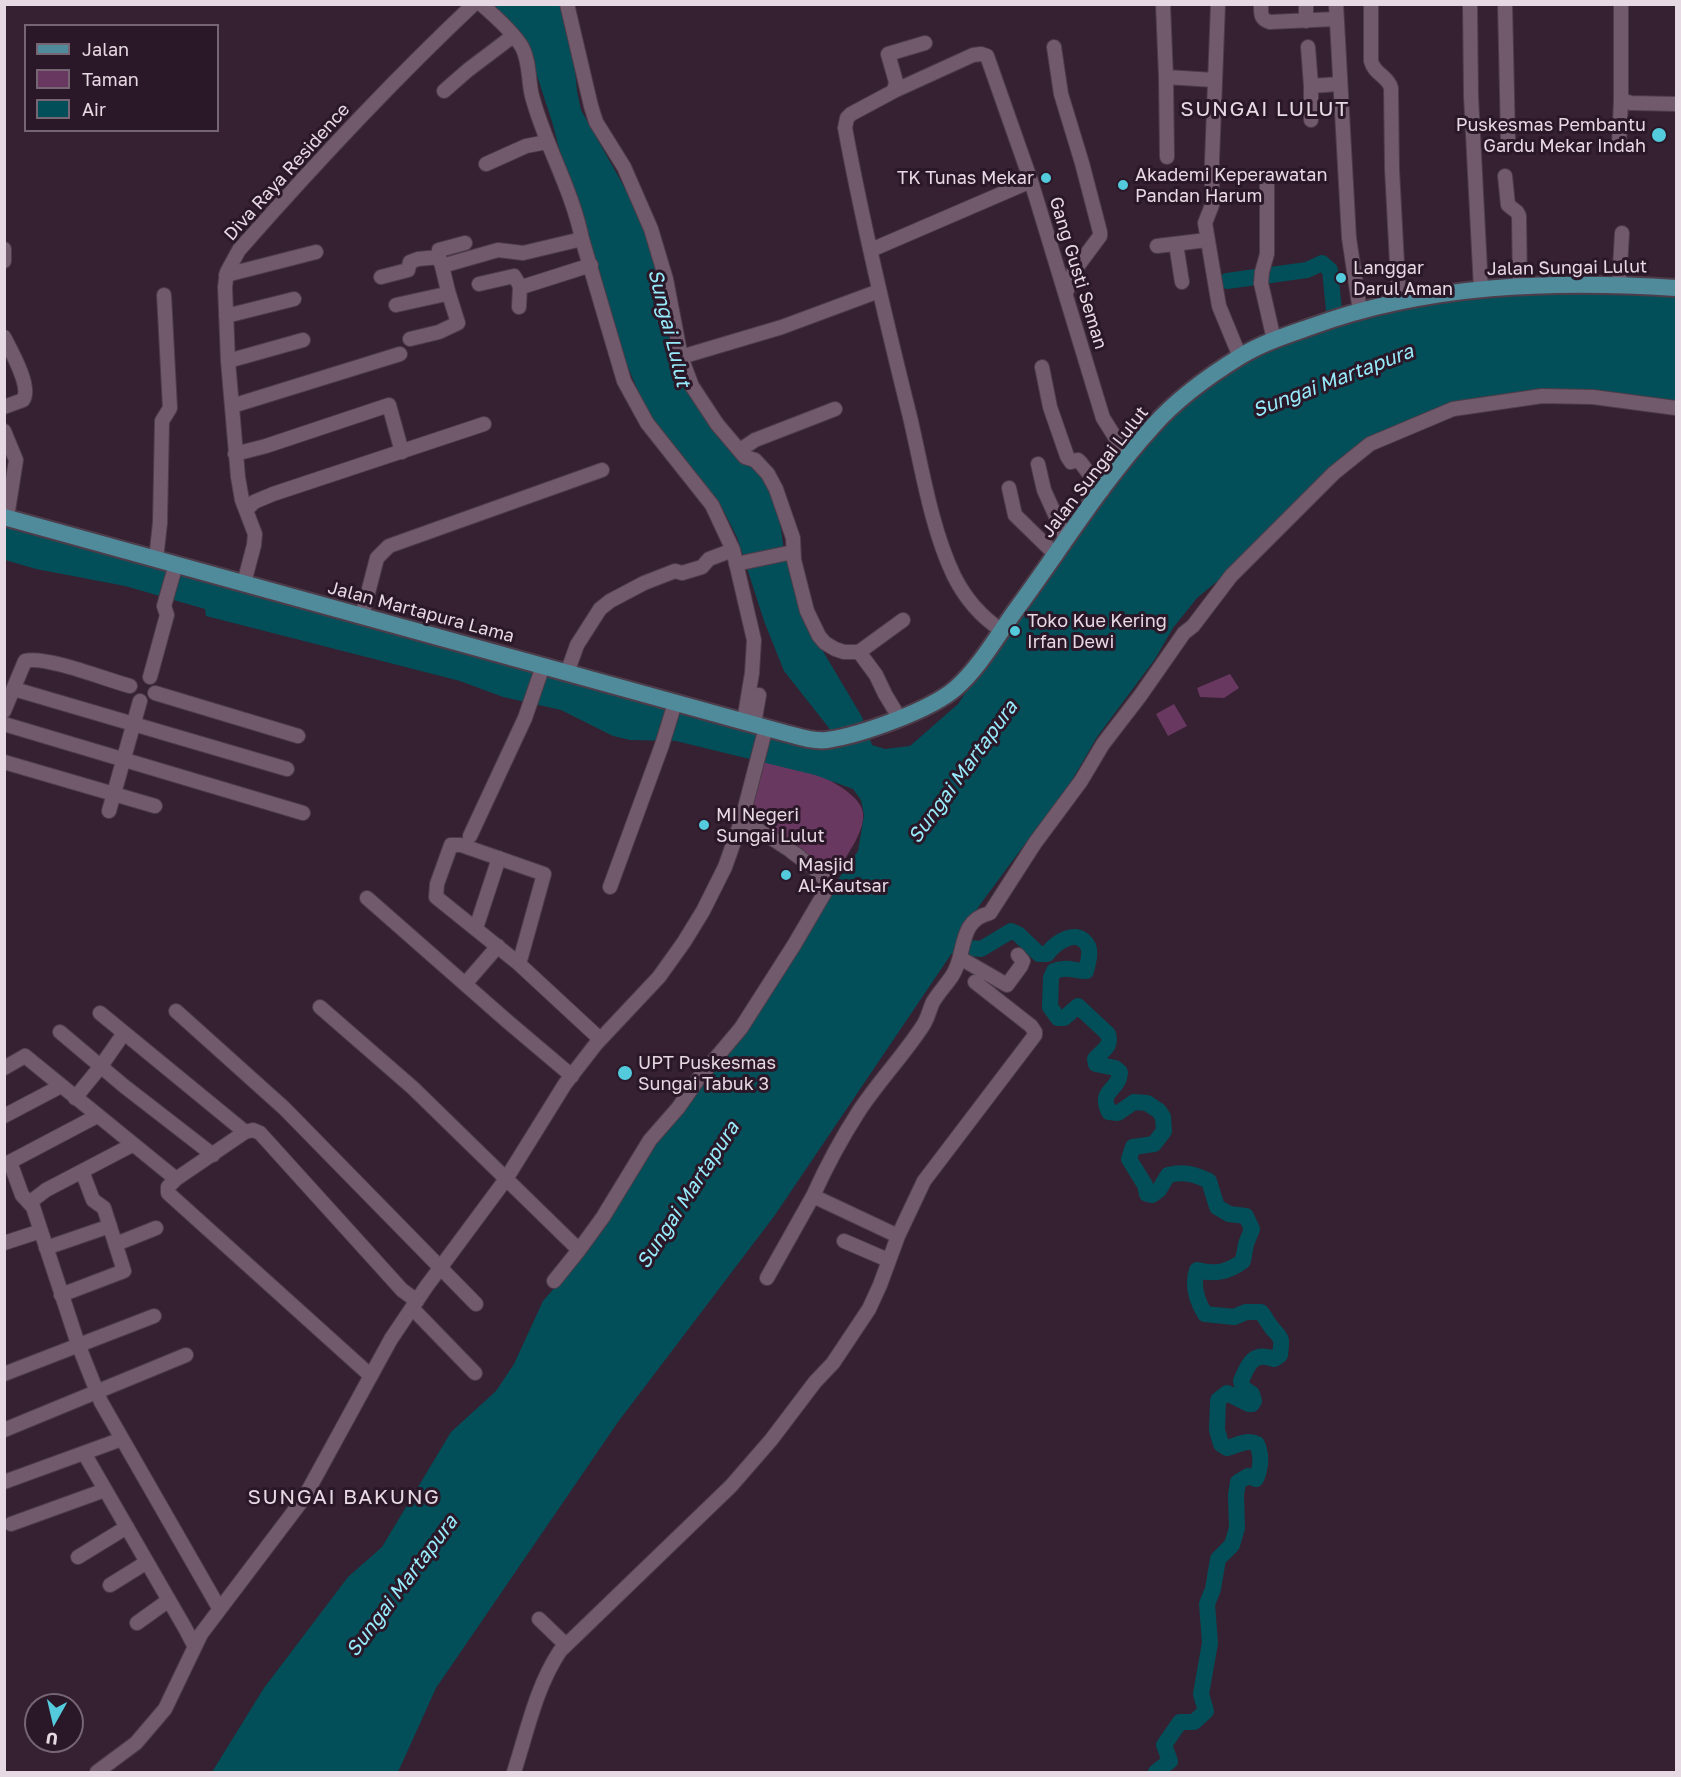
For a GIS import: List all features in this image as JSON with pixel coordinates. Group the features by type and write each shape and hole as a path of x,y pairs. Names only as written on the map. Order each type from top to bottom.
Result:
{"main road":[{"name":"Jalan Sungai Lulut","path":"827,740 900,719 936,702 959,686 980,662 1000,630 1127,456 1167,411 1200,384 1240,357 1274,340 1335,318 1399,301 1481,289 1520,286 1619,285 1677,288"},
{"name":"Jalan Martapura Lama","path":"9,518 156,559 174,568 244,583 675,704 757,726 827,740"}],"street":[{"name":"Diva Raya Residence","path":"244,583 255,534 242,500 236,454 228,361 226,275 239,250 269,216 420,55 474,4"},
{"path":"481,4 513,36 525,55 531,96 578,219 618,364 647,423 712,505 737,559 754,640 752,673 757,726"},
{"path":"567,4 596,122 624,167 651,229 666,279 681,357 693,386 717,423 745,457 755,460 768,474 790,526 795,545 791,552 807,611 819,636 835,649 844,652 859,652 903,620"},
{"path":"1164,4 1167,157"},
{"path":"1218,4 1212,205 1205,223 1219,306 1240,357"},
{"path":"1261,4 1261,16 1264,21 1306,21 1336,12 1349,238 1360,311"},
{"path":"1306,4 1306,21"},
{"path":"1371,4 1371,61 1373,68 1389,82 1391,88 1392,169 1399,301"},
{"path":"1470,4 1471,96 1481,289"},
{"path":"1505,4 1508,140"},
{"path":"1619,144 1621,4"},
{"path":"444,91 513,36"},
{"path":"925,43 888,54 896,82 894,91 851,114 844,128 879,291 933,514 947,560 954,577 976,610 1000,630"},
{"path":"1054,47 1061,94 1100,229 1100,236 1074,271 1066,293"},
{"path":"1308,47 1311,120"},
{"name":"Gang Gusti Seman","path":"894,91 973,55 984,54 1030,180 1103,418 1127,456"},
{"path":"1166,78 1214,80"},
{"path":"1311,86 1339,84"},
{"path":"1621,100 1631,103 1677,104"},
{"path":"486,164 526,146 547,141"},
{"path":"1505,176 1508,205 1519,216 1520,286"},
{"path":"1267,177 1267,254 1261,278 1274,340"},
{"path":"871,250 1030,180"},
{"path":"1619,285 1622,233"},
{"path":"381,277 408,270 410,262 418,259 440,261 498,250 523,253 582,239"},
{"path":"1157,246 1207,240"},
{"path":"410,339 439,332 458,323 440,261 439,250 465,243"},
{"path":"1176,244 1182,282"},
{"path":"4,249 4,261"},
{"path":"226,275 316,252"},
{"path":"520,288 591,265"},
{"path":"479,284 514,276 520,288 515,307"},
{"path":"396,305 446,294 448,291"},
{"path":"681,357 782,327 879,291"},
{"path":"156,559 160,523 162,421 170,408 164,295"},
{"path":"226,316 294,299"},
{"path":"4,337 22,375 26,391 23,400 4,407"},
{"path":"228,361 303,340"},
{"path":"232,406 400,354"},
{"path":"1042,367 1050,407 1067,456 1071,462 1078,460 1102,490"},
{"path":"767,1278 813,1196 830,1160 860,1110 925,1024 934,1000 955,972 971,923 982,915 990,913 1035,843 1081,782 1103,744 1184,633 1193,626 1231,576 1334,473 1370,444 1453,409 1542,396 1593,397 1677,408"},
{"path":"236,454 389,405 402,452"},
{"path":"740,450 755,440 835,409"},
{"path":"246,510 254,502 273,494 484,424"},
{"path":"4,431 16,460 9,518"},
{"path":"1038,464 1044,490 1066,539"},
{"path":"362,616 377,558 389,546 602,471"},
{"path":"1009,488 1015,515 1056,555"},
{"path":"567,673 577,645 600,609 610,601 644,583 675,571 682,573 702,567 709,559 737,559 791,552"},
{"path":"147,677 174,568"},
{"path":"859,652 876,675 900,719"},
{"path":"4,711 25,661 32,659 130,687"},
{"path":"470,836 529,706 542,667"},
{"path":"130,687 136,678 147,677"},
{"path":"130,687 133,697 140,701 150,699 155,693 156,686 147,677"},
{"path":"14,689 287,769"},
{"path":"155,693 298,736"},
{"path":"97,1773 136,1743 165,1709 201,1634 300,1504 391,1339 506,1179 555,1098 600,1040 658,977 684,942 703,911 725,867 742,819 755,765 759,695"},
{"path":"109,811 140,701"},
{"path":"610,887 675,704"},
{"path":"4,724 303,813"},
{"path":"4,762 156,806"},
{"path":"742,819 821,871"},
{"path":"518,963 544,876 537,871 457,844 451,845 436,888 436,897 518,963 600,1040"},
{"path":"554,1281 603,1217 650,1140 741,1028 828,888 818,872 791,851"},
{"path":"476,928 499,858"},
{"path":"367,897 572,1076"},
{"path":"465,984 498,946"},
{"path":"961,951 1007,985 1022,966 1023,961 1018,955"},
{"path":"514,1773 528,1724 553,1662 566,1646 752,1463 814,1382 833,1363 861,1324 880,1285 897,1236 931,1169 1035,1035 1031,1026 980,986 981,990 955,972"},
{"path":"320,1007 468,1139 579,1250"},
{"path":"176,1011 284,1108 476,1304"},
{"path":"100,1013 245,1132"},
{"path":"60,1032 213,1155"},
{"path":"75,1098 124,1033"},
{"path":"4,1068 25,1056 176,1179"},
{"path":"4,1116 61,1086"},
{"path":"97,1116 7,1164 22,1195 33,1207 78,1344 96,1391 219,1608"},
{"path":"370,1376 168,1193 168,1187 176,1179 245,1132 253,1130 260,1133 475,1373"},
{"path":"29,1203 46,1190 132,1144"},
{"path":"61,1294 124,1271 104,1208 93,1200 82,1171"},
{"path":"813,1196 897,1236"},
{"path":"46,1248 110,1226"},
{"path":"116,1244 156,1228"},
{"path":"4,1243 41,1231"},
{"path":"844,1241 888,1260"},
{"path":"4,1374 154,1316"},
{"path":"4,1430 186,1355"},
{"path":"4,1482 122,1439"},
{"path":"84,1453 195,1647"},
{"path":"11,1524 105,1490"},
{"path":"78,1557 127,1527"},
{"path":"110,1585 147,1562"},
{"path":"137,1623 170,1600"},
{"path":"540,1619 566,1646"}],"green space":[{"path":"1230,674 1239,688 1224,698 1200,697 1197,688"},
{"path":"1174,704 1187,726 1168,736 1156,714"},
{"path":"762,760 815,773 844,789 858,802 863,813 860,832 844,860 832,874 749,818"}],"water":[{"name":"Sungai Martapura","path":"491,5 563,5 574,58 581,110 631,199 649,243 677,363 756,467 778,508 783,544 798,600 817,641 862,717 872,745 885,749 910,746 958,704 998,644 1138,451 1200,391 1260,353 1348,321 1449,295 1565,287 1676,294 1676,405 1606,396 1454,407 1373,441 1245,558 1197,598 1173,628 1155,659 1097,737 1057,806 1042,821 979,906 956,947 775,1215 618,1422 436,1688 398,1772 212,1772 264,1688 348,1577 382,1547 451,1432 496,1391 514,1364 543,1301 577,1262 634,1169 858,851 864,815 861,800 853,789 815,775 676,741 630,740 613,736 561,710 503,697 460,681 206,616 205,609 125,586 36,569 5,560 4,527 743,728 819,747 834,747 829,728 784,671 764,621 737,537 718,500 651,422 617,341 585,223 562,160 533,63 508,18"}],"waterway":[{"path":"1227,281 1307,270 1322,263 1330,270 1336,331"},
{"path":"949,943 956,947 981,949 1011,931 1018,934 1039,954 1047,954 1067,938 1084,940 1089,952 1086,971 1067,969 1054,971 1051,978 1050,1007 1058,1018 1064,1018 1078,1006 1108,1034 1109,1043 1095,1059 1096,1064 1115,1068 1120,1072 1119,1079 1107,1095 1106,1104 1109,1112 1118,1113 1134,1102 1147,1103 1159,1111 1163,1117 1164,1131 1154,1144 1133,1147 1129,1159 1145,1185 1147,1194 1152,1195 1159,1190 1168,1175 1189,1174 1209,1181 1217,1207 1229,1214 1246,1216 1252,1229 1243,1261 1221,1272 1197,1270 1196,1293 1205,1314 1234,1317 1246,1312 1261,1312 1281,1340 1280,1355 1274,1359 1256,1358 1249,1364 1241,1381 1243,1388 1252,1394 1254,1401 1252,1404 1227,1393 1218,1400 1217,1430 1221,1444 1227,1448 1246,1442 1257,1444 1260,1466 1256,1479 1248,1476 1238,1482 1237,1528 1232,1545 1218,1559 1213,1589 1207,1604 1210,1643 1201,1694 1206,1711 1194,1722 1180,1722 1164,1745 1170,1761 1156,1772"}],"place":[{"name":"Puskesmas Pembantu Gardu Mekar Indah","path":"1659,135"},
{"name":"TK Tunas Mekar","path":"1046,178"},
{"name":"Akademi Keperawatan Pandan Harum","path":"1123,185"},
{"name":"Langgar Darul Aman","path":"1341,278"},
{"name":"Toko Kue Kering Irfan Dewi","path":"1015,631"},
{"name":"MI Negeri Sungai Lulut","path":"704,825"},
{"name":"Masjid Al-Kautsar","path":"786,875"},
{"name":"UPT Puskesmas Sungai Tabuk 3","path":"625,1073"}],"district":[{"name":"SUNGAI LULUT","path":"1265,109"},
{"name":"SUNGAI BAKUNG","path":"344,1497"}],"water label":[{"name":"Sungai Lulut","path":"669,328"}]}
